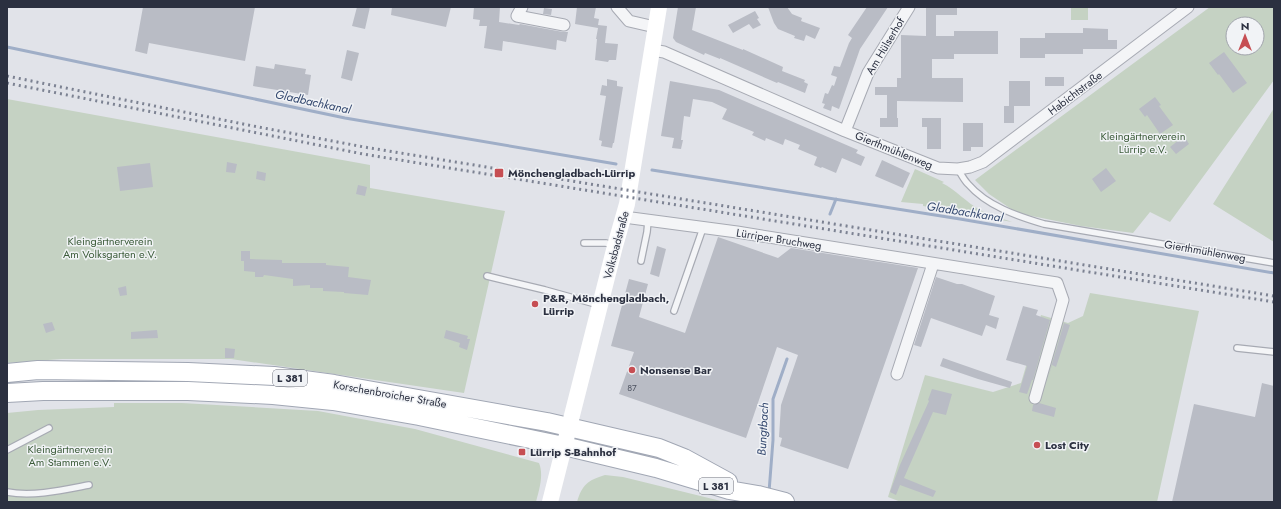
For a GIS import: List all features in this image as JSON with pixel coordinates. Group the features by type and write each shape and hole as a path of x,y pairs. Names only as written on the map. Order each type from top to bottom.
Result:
{"main road":[{"name":"Volksbadstraße","path":"550,502 615,246 624,217 633,174 659,7"},
{"name":"Korschenbroicher Straße","path":"7,373 38,370 188,372 274,376 334,384 489,411 659,448 684,458 758,495"},
{"name":"Korschenbroicher Straße","path":"7,393 43,391 188,391 281,395 333,401 564,446 656,468 729,490 782,501"}],"street":[{"path":"522,7 516,16 564,25"},
{"path":"617,7 629,21 656,27"},
{"name":"Am Hülserhof","path":"845,131 868,73 909,7"},
{"name":"Habichtstraße","path":"958,169 970,168 983,162 1188,7"},
{"name":"Gierthmühlenweg","path":"652,50 664,52 845,131 938,168 958,169"},
{"name":"Lürriper Bruchweg","path":"624,217 744,233 1057,283 1063,300 1035,398"},
{"path":"897,374 933,264"}],"lane":[{"name":"Gierthmühlenweg","path":"958,169 968,185 987,201 1016,216 1044,224 1274,263"},
{"path":"641,261 648,221"},
{"path":"674,311 703,228"},
{"path":"584,243 606,243 615,246"},
{"path":"487,276 600,305"},
{"path":"1238,348 1274,352"},
{"path":"7,450 49,428"},
{"path":"7,492 56,491 89,485"}],"green space":[{"path":"1071,7 1088,7 1088,20 1071,20"},
{"name":"Kleingärtnerverein Lürrip e.V.","path":"1210,7 1274,7 1274,80 1170,222 1150,212 1133,233 1081,226 1017,213 989,194 975,180"},
{"name":"Kleingärtnerverein Am Volksgarten e.V.","path":"7,99 370,165 370,188 505,211 464,393 231,359 62,359 7,363"},
{"path":"1274,108 1274,242 1213,204"},
{"path":"915,169 944,182 942,183 984,212 1012,222 923,206 923,204 901,202"},
{"name":"Lost City","path":"1090,293 1199,311 1157,502 901,502 888,497 925,375 993,392 1021,383 1041,315 1068,323 1083,316"},
{"name":"Kleingärtnerverein Am Stammen e.V.","path":"114,403 182,403 318,411 415,429 539,463 541,472 540,488 536,502 7,502 7,413 38,410 114,407"},
{"path":"605,475 623,477 725,502 577,502 581,491 586,484"}],"building":[{"path":"143,7 255,7 245,61 149,43 147,54 135,51"},
{"path":"357,7 370,7 365,29 352,26"},
{"path":"392,7 451,7 446,27 391,15"},
{"path":"474,7 500,7 499,22 568,32 566,42 557,40 556,50 503,41 502,51 484,48 487,26 479,26 480,20 473,19"},
{"path":"577,7 596,7 594,18 599,19 598,25 607,26 605,43 618,44 616,60 609,60 608,62 595,60 598,28 575,24"},
{"path":"678,7 696,7 692,30 743,49 783,67 782,71 805,80 804,82 808,84 805,93 778,82 777,83 720,58 705,53 704,55 676,42 673,38"},
{"path":"768,7 787,7 792,14 802,18 801,21 820,28 815,39 806,35 804,41 794,38 795,36 778,29"},
{"path":"867,7 888,7 860,49 839,109 832,106 831,111 823,108 825,104 822,103 825,93 828,94 832,85 834,86 837,77 831,75 834,66 840,67 852,38 848,35"},
{"path":"926,7 957,7 957,15 936,15 936,36 954,36 954,31 998,31 998,54 954,54 954,59 932,59 932,78 963,78 963,102 897,101 898,127 880,127 880,118 887,118 887,95 875,95 875,87 897,87 897,78 901,78 901,35 926,36"},
{"path":"544,8 552,9 551,15 543,14"},
{"path":"755,11 759,18 757,19 761,25 753,29 749,24 733,33 728,25"},
{"path":"1083,28 1108,29 1108,40 1117,40 1117,49 1083,49 1083,54 1045,54 1045,58 1020,58 1020,38 1045,38 1045,33 1083,33"},
{"path":"347,50 359,53 352,81 341,78"},
{"path":"1224,52 1225,56 1227,56 1247,83 1233,93 1209,63"},
{"path":"275,64 306,69 305,74 311,75 308,95 253,86 256,66 274,69"},
{"path":"1045,77 1064,77 1064,86 1045,86"},
{"path":"607,79 617,81 617,86 623,87 612,148 601,146 602,141 599,140 606,96 600,95 602,85 607,86"},
{"path":"670,81 719,90 858,150 856,153 865,157 861,166 842,158 836,173 822,167 821,168 814,165 817,157 798,149 800,145 785,139 783,145 766,138 765,141 752,135 754,132 722,119 727,109 712,102 693,99 690,117 684,116 681,149 672,148 674,138 661,136"},
{"path":"1009,81 1030,81 1030,106 1014,106 1014,123 1004,123 1004,106 1009,106"},
{"path":"1155,97 1161,105 1159,106 1173,125 1160,134 1147,115 1145,117 1139,109"},
{"path":"922,118 941,118 941,149 927,149 927,127 922,127"},
{"path":"963,123 983,123 983,147 971,147 971,151 963,151"},
{"path":"1184,136 1189,144 1176,154 1170,147"},
{"path":"882,160 910,173 903,188 875,176"},
{"path":"227,162 237,164 235,173 226,172"},
{"path":"150,163 153,187 120,191 117,167"},
{"path":"1106,168 1116,181 1101,192 1092,179"},
{"path":"257,171 266,173 265,181 256,179"},
{"path":"358,185 367,187 365,196 356,194"},
{"path":"718,237 778,258 791,248 918,268 848,469 780,446 782,438 779,437 781,405 798,355 777,347 746,438 619,394 634,352 611,346 629,279 648,284 639,317 685,333"},
{"path":"657,246 666,249 659,277 650,274"},
{"path":"241,251 250,251 250,259 282,260 282,263 326,263 326,265 349,267 348,277 371,280 368,295 323,291 323,288 310,288 310,285 293,286 293,279 264,275 263,277 255,277 255,272 244,271 244,261 241,261"},
{"path":"936,277 957,284 962,284 995,296 989,315 999,318 996,329 986,325 982,336 931,318 921,347 914,345"},
{"path":"126,286 127,295 120,296 118,288"},
{"path":"1023,306 1038,310 1036,315 1050,320 1033,380 1027,394 1019,392 1027,366 1006,360"},
{"path":"52,322 55,330 46,333 43,324"},
{"path":"1064,323 1070,325 1056,367 1052,365 1046,384"},
{"path":"157,330 158,338 131,339 131,332"},
{"path":"446,330 468,336 467,339 470,339 467,350 459,347 460,343 444,338"},
{"path":"225,348 235,349 234,358 225,358"},
{"path":"943,358 1012,382 1010,388 940,366"},
{"path":"1262,383 1274,386 1274,502 1172,502 1194,404 1255,417"},
{"path":"932,389 952,394 946,415 933,412 904,478 936,491 933,497 900,485 896,495 890,492 900,465 929,401 928,400"},
{"path":"1039,403 1056,408 1054,417 1032,411 1033,405"}],"waterway":[{"name":"Gladbachkanal","path":"7,47 345,118 616,164"},
{"name":"Gladbachkanal","path":"652,170 960,219 1274,273"},
{"name":"Bungtbach","path":"830,214 836,199"},
{"name":"Bungtbach","path":"769,492 773,440 773,399 787,359"}],"railway":[{"path":"7,76 364,147 1274,296"},
{"path":"7,83 363,154 1274,302"}],"place":[{"name":"Mönchengladbach-Lürrip","path":"499,173"},
{"name":"P&R, Mönchengladbach, Lürrip","path":"535,304"},
{"name":"Nonsense Bar","path":"632,370"},
{"name":"Lost City","path":"1037,445"},
{"name":"Lürrip S-Bahnhof","path":"522,452"}]}
